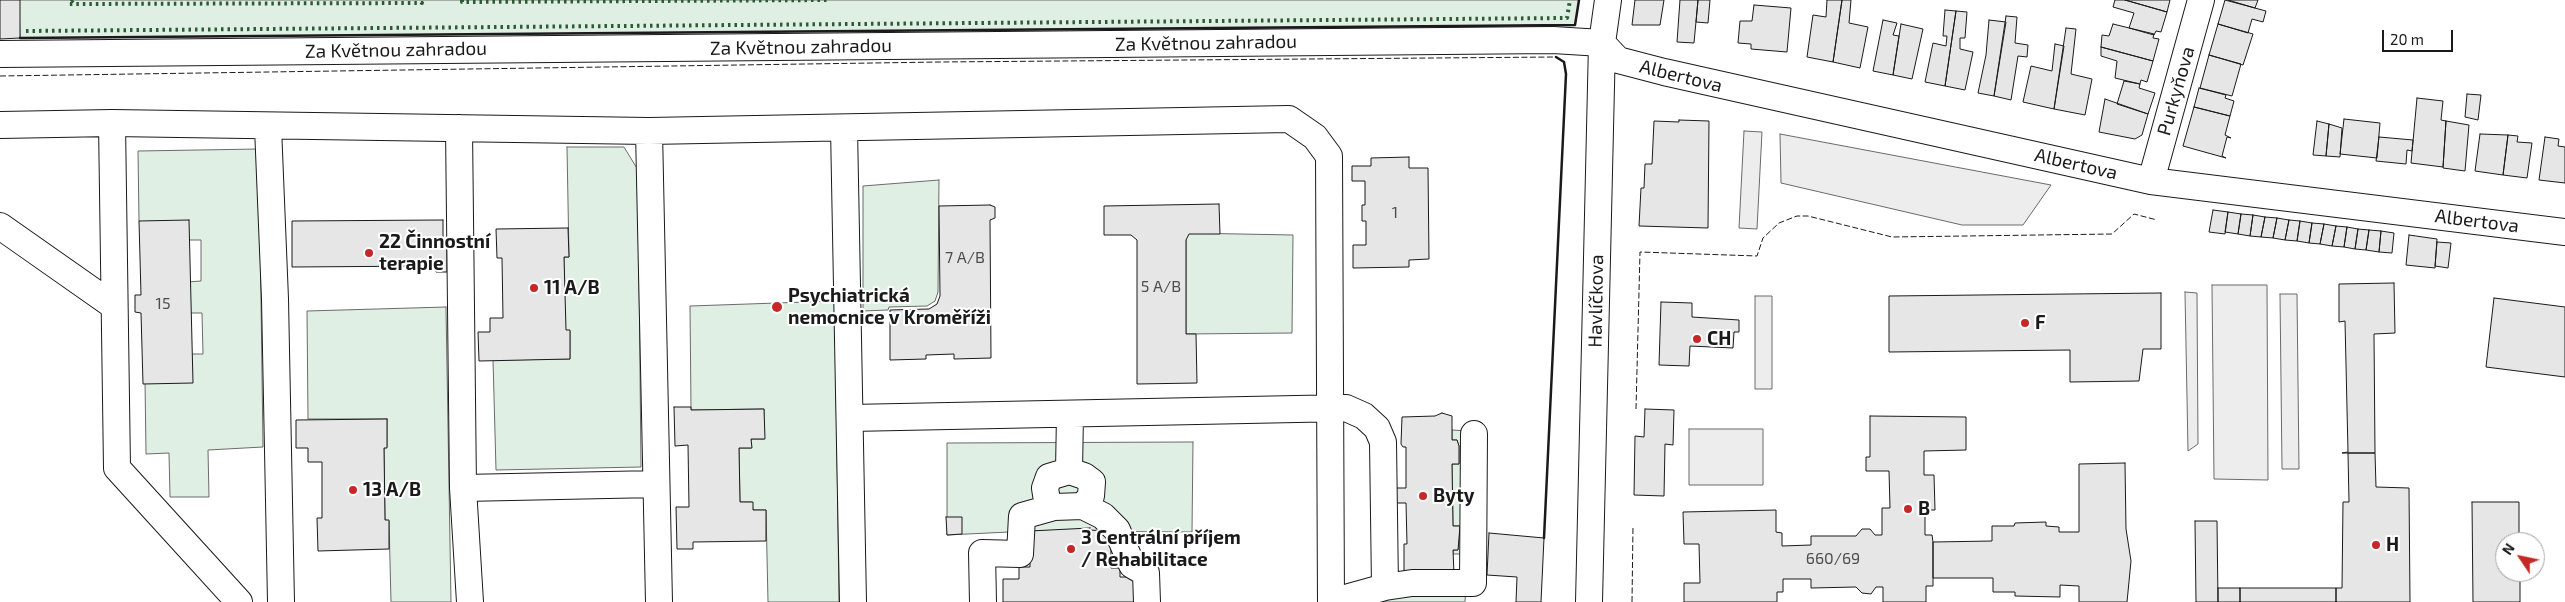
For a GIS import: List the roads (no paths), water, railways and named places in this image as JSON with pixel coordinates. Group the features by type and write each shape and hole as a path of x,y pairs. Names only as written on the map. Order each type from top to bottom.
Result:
{"street":[{"name":"Havlíčkova","path":"1589,602 1602,43 1608,0"},
{"name":"Purkyňova","path":"2151,181 2201,0"},
{"name":"Za Květnou zahradou","path":"0,54 1533,40 1602,43"},
{"name":"Albertova","path":"1602,43 1618,60 1633,64 1792,102 2151,181 2565,232"},
{"path":"0,126 112,123 268,127 649,131 1289,119 1315,137 1329,156 1328,409 1331,602 1385,587 1412,583 1473,593 1474,434"},
{"path":"112,123 118,468 239,602"},
{"path":"268,127 275,299 280,602"},
{"path":"459,128 463,488 470,602"},
{"path":"844,128 853,602"},
{"path":"649,131 659,602"},
{"path":"0,226 114,306"},
{"path":"850,418 1346,408 1364,416 1377,428 1384,442 1385,587"},
{"path":"1069,471 1070,414"},
{"path":"1054,507 1047,501 1045,488 1049,477 1069,471 1084,476 1092,482 1092,496 1083,506"},
{"path":"463,488 656,484"},
{"path":"983,602 982,553 1020,554 1022,516 1054,507 1083,506 1103,516 1118,530 1132,565 1146,573 1147,602"}],"place":[{"name":"22 Činnostní terapie","path":"369,253"},
{"name":"11 A/B","path":"534,288"},
{"name":"Psychiatrická nemocnice v Kroměříži","path":"777,307"},
{"name":"F","path":"2025,323"},
{"name":"CH","path":"1697,339"},
{"name":"13 A/B","path":"353,490"},
{"name":"Byty","path":"1423,496"},
{"name":"B","path":"1908,509"},
{"name":"H","path":"2376,545"},
{"name":"3 Centrální příjem / Rehabilitace","path":"1071,549"}]}
